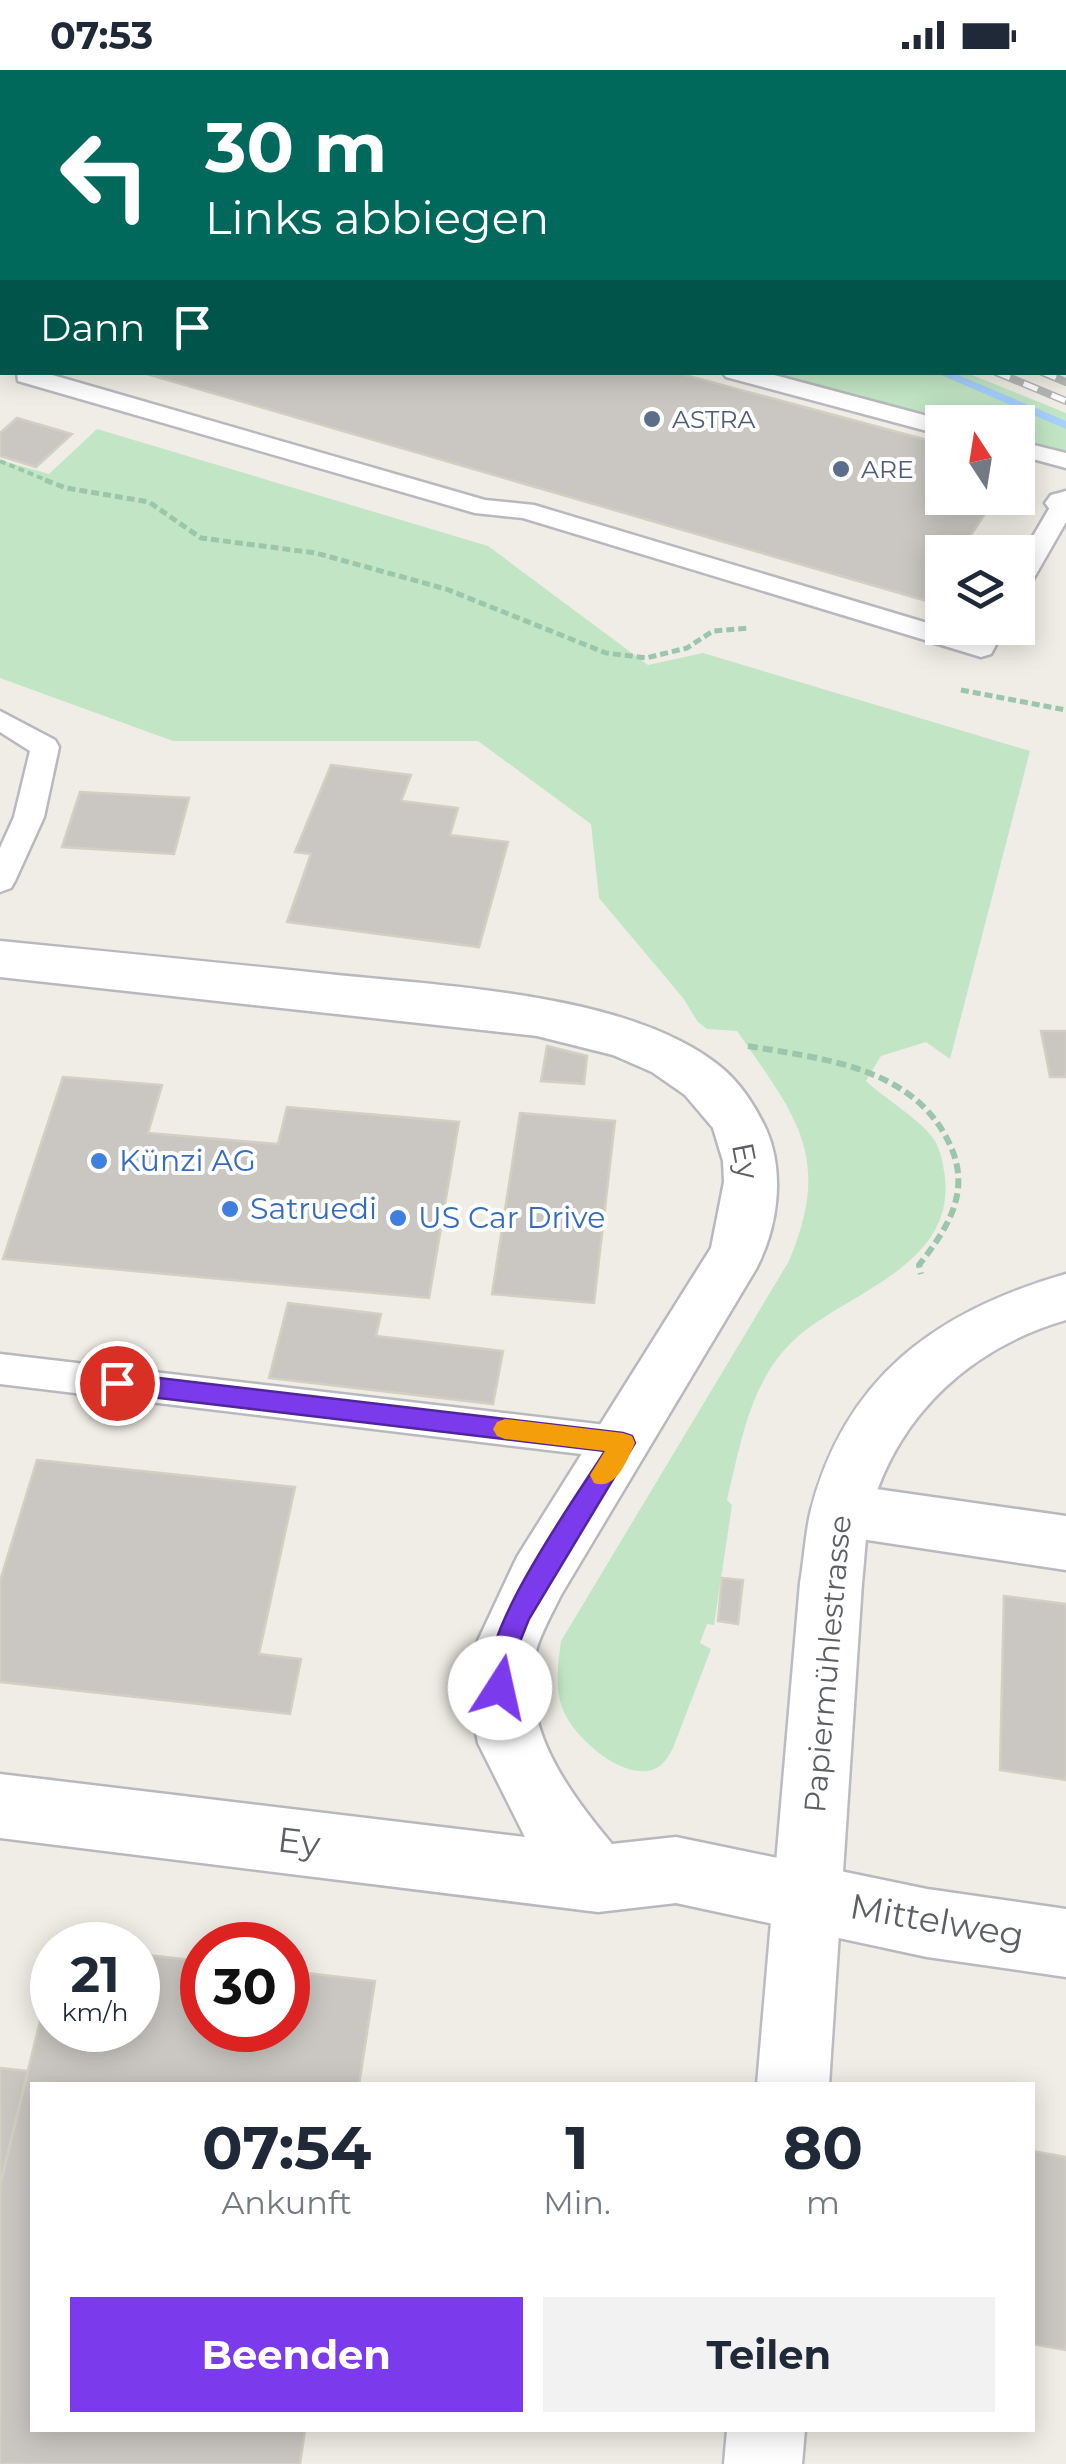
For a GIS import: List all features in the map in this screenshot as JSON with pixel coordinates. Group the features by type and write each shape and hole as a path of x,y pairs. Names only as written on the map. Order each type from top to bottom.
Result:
{"street":[{"name":"Ey","path":"0,959 183,975 530,1018 647,1046 703,1081 725,1105 744,1139 752,1177 749,1216 736,1253 519,1613 504,1649 500,1688 510,1744 552,1822 598,1879"},
{"name":"Papiermühlestrasse","path":"793,2082 831,1583 840,1510 873,1430 914,1378 940,1354 979,1328 1030,1306 1066,1297"},
{"path":"840,1510 1066,1542"},
{"name":"Ey","path":"0,1806 598,1879 676,1870 808,1897"},
{"name":"Mittelweg","path":"808,1897 927,1922 1066,1944"},
{"path":"763,2464 766,2432"}],"lane":[{"path":"0,386 12,389 27,375"},
{"path":"31,375 484,508 525,510 925,631"},
{"path":"745,375 925,423"},
{"path":"1035,453 1066,461"},
{"path":"1035,555 1066,502"},
{"path":"0,720 45,747 29,817 0,881"},
{"path":"0,1369 623,1443"}],"path":[{"path":"0,461 66,488 149,502 201,538 316,553 446,590 606,653 646,658 688,648 713,631 750,628"},
{"path":"960,690 1066,710"},
{"path":"737,1044 871,1072 898,1086 935,1117 955,1156 958,1200 947,1228 919,1265 921,1274"}],"green space":[{"path":"776,375 972,375 1066,413 1066,451 1035,443 1035,405 925,405 925,413"},
{"path":"97,429 488,546 648,665 703,653 1030,751 950,1059 926,1042 881,1056 866,1081 935,1141 945,1177 943,1209 932,1236 913,1258 810,1327 788,1346 764,1380 748,1418 727,1500 732,1505 714,1625 707,1624 700,1643 711,1649 673,1748 656,1769 640,1771 613,1762 578,1733 561,1704 561,1641 789,1261 808,1193 802,1139 776,1088 737,1031 707,1029 698,1022 683,998 599,898 591,824 478,741 173,741 0,678 0,460 49,474"}],"building":[{"path":"150,375 685,375 925,439 925,515 984,515 971,535 925,535 925,601"},
{"path":"17,418 72,434 36,467 0,456 0,433"},
{"path":"331,765 411,775 401,801 458,808 450,835 508,842 479,947 287,922 311,854 295,852"},
{"path":"80,792 189,798 174,854 62,847"},
{"path":"1041,1031 1066,1031 1066,1077 1050,1077"},
{"path":"547,1046 587,1056 584,1084 541,1081"},
{"path":"63,1077 162,1085 148,1133 278,1144 287,1107 459,1122 429,1298 3,1259"},
{"path":"520,1113 615,1121 594,1303 492,1294"},
{"path":"288,1303 381,1314 376,1336 503,1351 493,1404 269,1378"},
{"path":"37,1460 295,1487 259,1654 301,1659 290,1714 0,1682 0,1581"},
{"path":"722,1578 743,1580 738,1624 718,1621"},
{"path":"1004,1596 1066,1604 1066,1780 1000,1770"},
{"path":"160,1956 180,1959 180,2052 310,2052 310,1974 375,1981 359,2082 30,2082 30,2432 305,2432 300,2464 0,2464 0,2185 32,2052 160,2052"},
{"path":"0,2068 28,2071 0,2185"},
{"path":"1035,2152 1066,2157 1066,2350 1035,2345"}],"waterway":[{"path":"947,375 1066,425"}],"railway":[{"path":"1003,375 1066,401"},
{"path":"1049,375 1066,382"}],"slow traffic":[{"path":"505,1429 623,1443 603,1475"}],"place":[{"name":"ASTRA","path":"652,419"},
{"name":"ARE","path":"841,469"},
{"name":"Künzi AG","path":"99,1161"},
{"name":"Satruedi","path":"230,1209"},
{"name":"US Car Drive","path":"398,1218"}],"route":[{"path":"117,1383 623,1443 538,1576 519,1613 504,1649 500,1688"}]}
